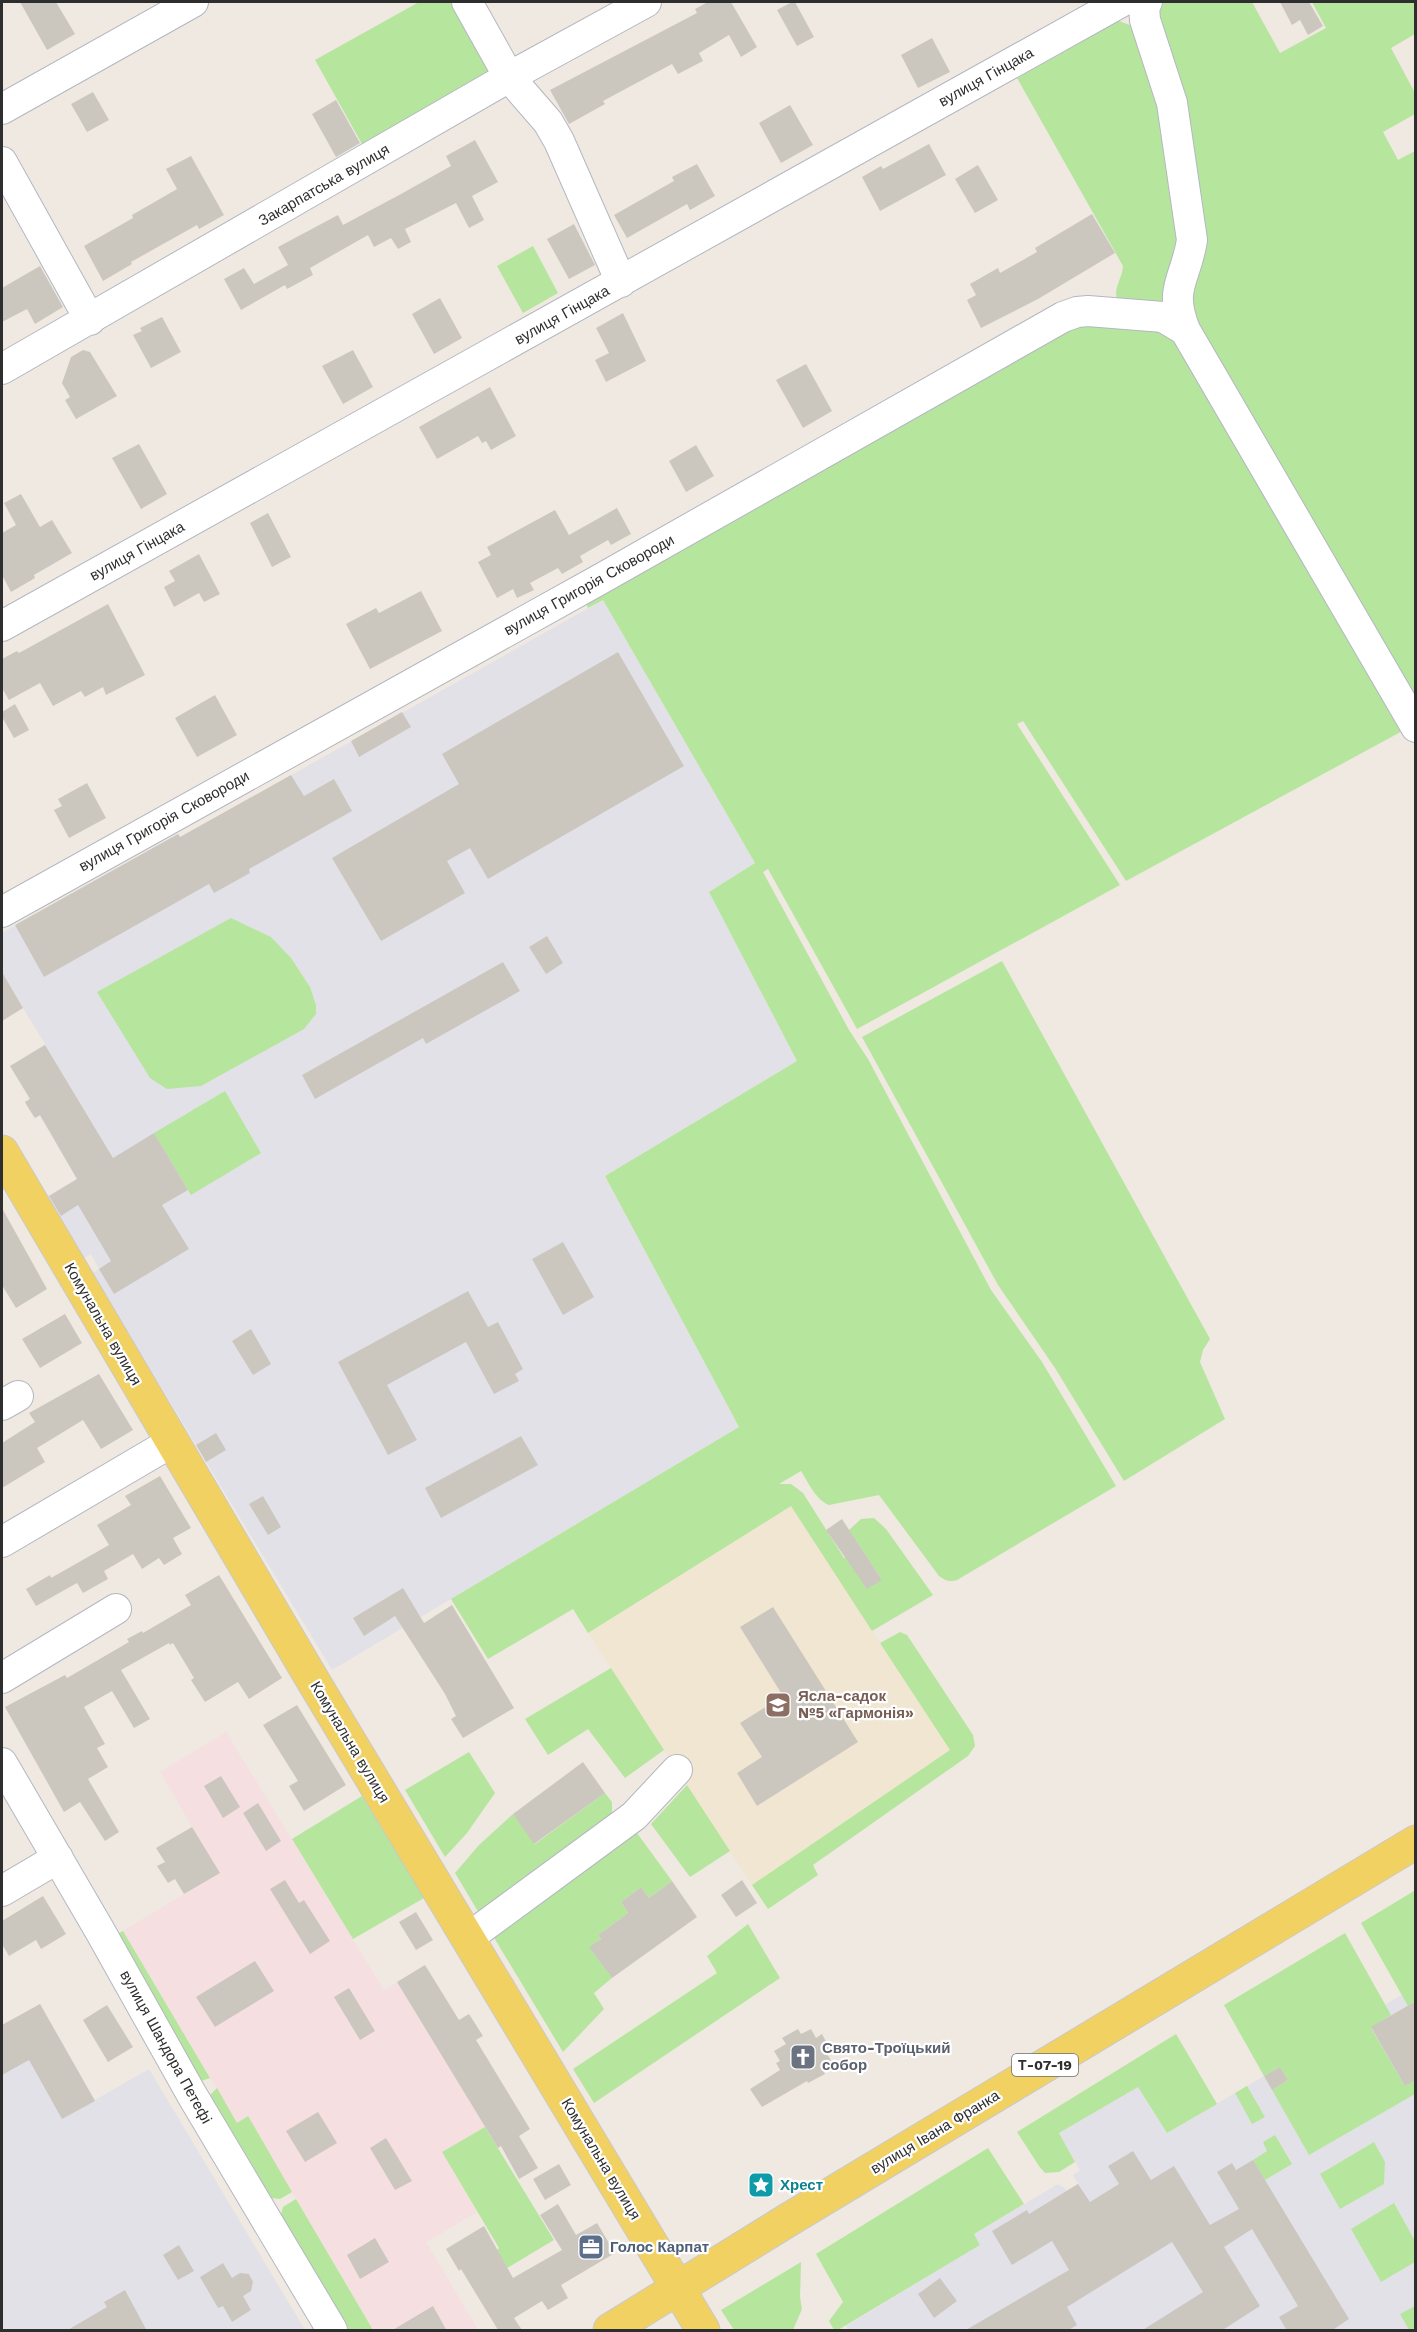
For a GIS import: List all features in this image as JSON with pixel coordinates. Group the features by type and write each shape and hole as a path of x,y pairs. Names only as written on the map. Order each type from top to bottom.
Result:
{"main road":[{"name":"Комунальна вулиця","path":"2,1152 172,1442 703,2331"},
{"name":"вулиця Івана Франка","path":"614,2328 731,2255 1415,1845"},
{"path":"708,2331 705,2315 708,2289 713,2276 731,2255"},
{"path":"614,2328 661,2318 675,2320 693,2331"}],"street":[{"path":"2,109 193,2"},
{"path":"466,2 510,77 548,122 559,141 621,282"},
{"name":"Закарпатська вулиця","path":"2,369 510,77 646,2"},
{"name":"вулиця Гінцака","path":"2,626 1121,2"},
{"path":"1147,2 1144,7 1145,20 1172,103 1192,240 1190,256 1181,276 1177,297 1178,313 1185,330 1416,728"},
{"path":"2,162 90,320"},
{"name":"вулиця Григорія Сковороди","path":"2,912 597,581 1063,317 1077,312 1155,316 1170,320 1185,330"},
{"path":"2,1542 172,1442"},
{"path":"2,1678 116,1609"},
{"name":"вулиця Шандора Петефі","path":"2,1763 192,2095 332,2331"},
{"path":"468,1938 634,1816 678,1770"},
{"path":"2,1891 58,1858"}],"shaded area":[{"path":"603,600 755,863 709,892 797,1061 605,1176 739,1427 332,1670 92,1273 99,1269 91,1254 83,1259 46,1197 77,1179 40,1116 35,1118 29,1109 25,1102 30,1098 10,1066 45,1044 23,1008 2,1021 2,933 178,834 181,837"},
{"name":"Ясла-садок №5 «Гармонія»","path":"791,1506 950,1750 752,1885 588,1633"},
{"path":"226,1732 384,1990 397,1982 485,2127 442,2152 477,2212 426,2242 478,2330 373,2330 248,2117 237,2123 123,1931 219,1873 160,1772"},
{"path":"1415,1987 1415,2330 849,2330 846,2326 980,2245 974,2234 1058,2184 1067,2190 1078,2184 1073,2175 1080,2170 1059,2133 1139,2086 1167,2133"},
{"path":"40,2004 95,2100 149,2069 305,2330 2,2330 2,2025"}],"green space":[{"path":"419,2 455,2 494,70 362,144 315,60"},
{"path":"1164,2 1252,2 1280,53 1326,28 1312,2 1415,2 1415,34 1391,48 1415,93 1415,114 1383,132 1398,160 1415,151 1415,710 1192,325 1158,13"},
{"path":"1119,21 1135,27 1141,34 1183,221 1168,297 1162,303 1119,304 1116,289 1123,266 1017,78 1101,31 1101,27"},
{"path":"533,246 558,293 523,313 497,266"},
{"path":"1166,325 1408,728 1126,881 1023,721 1017,724 1120,885 857,1029 768,869 763,872 849,1030 868,1059 991,1290 1042,1362 1116,1486 957,1580 950,1581 939,1576 879,1495 829,1505 816,1495 801,1471 779,1484 791,1484 803,1493 844,1558 847,1557 882,1580 849,1530 861,1519 874,1518 886,1529 933,1595 872,1631 791,1506 588,1633 573,1609 488,1659 451,1599 739,1427 605,1176 797,1061 709,892 755,863 603,600 588,608 586,604 1064,326"},
{"path":"231,918 271,937 291,958 310,987 316,1005 316,1014 304,1029 201,1086 167,1089 150,1078 97,992"},
{"path":"1002,961 1210,1339 1203,1350 1200,1362 1225,1419 1124,1481 1055,1368 998,1285 862,1037"},
{"path":"225,1091 261,1153 191,1195 154,1133"},
{"path":"900,1632 907,1635 973,1735 975,1746 968,1756 813,1865 818,1875 768,1909 752,1885 950,1750 880,1643"},
{"path":"611,1668 664,1750 625,1778 588,1729 548,1755 525,1719"},
{"path":"469,1752 495,1793 467,1833 445,1857 405,1790"},
{"path":"687,1785 730,1851 690,1877 651,1824"},
{"path":"605,1793 612,1802 612,1818 479,1913 455,1873 479,1845 513,1814 535,1844"},
{"path":"362,1796 424,1898 353,1939 292,1839"},
{"path":"637,1833 672,1881 649,1898 641,1887 621,1902 628,1913 598,1935 601,1939 590,1947 612,1978 594,1993 604,2009 563,2052 493,1936"},
{"path":"1414,1891 1416,1895 1415,2001 1408,2006 1361,1923"},
{"path":"748,1924 780,1978 594,2103 573,2069 717,1973 707,1956"},
{"path":"123,1931 210,2078 201,2081 118,1938 119,1933"},
{"path":"1345,1933 1391,2015 1371,2028 1405,2086 1415,2080 1415,2094 1309,2155 1272,2090 1288,2080 1280,2067 1264,2076 1224,2005"},
{"path":"1176,2034 1217,2104 1167,2133 1138,2087 1059,2133 1075,2162 1059,2172 1045,2173 1017,2132"},
{"path":"1247,2086 1265,2117 1252,2124 1235,2093"},
{"path":"217,2088 237,2123 248,2116 292,2192 280,2199 271,2198 210,2095"},
{"path":"485,2127 554,2240 507,2268 497,2250 499,2248 442,2152"},
{"path":"1275,2135 1292,2164 1265,2180 1253,2160 1267,2151 1263,2142"},
{"path":"1374,2142 1385,2162 1384,2184 1340,2209 1320,2174"},
{"path":"988,2148 1024,2204 974,2234 980,2245 838,2330 834,2330 829,2321 843,2302 816,2254"},
{"path":"296,2199 373,2330 349,2330 281,2215 283,2207"},
{"path":"1394,2203 1415,2241 1415,2262 1381,2282 1351,2229"},
{"path":"801,2262 802,2309 793,2330 734,2330 721,2310"},
{"path":"1415,2306 1415,2330 1409,2330 1400,2314"}],"building":[{"path":"20,2 56,2 75,34 47,50"},
{"path":"708,2 731,2 757,47 741,57 729,35 699,53 703,61 678,74 672,64 603,101 605,104 569,124 550,90 697,13 695,9"},
{"path":"795,2 814,37 797,46 777,10"},
{"path":"1280,2 1309,2 1323,26 1308,35 1300,20 1292,25"},
{"path":"932,38 950,72 918,88 901,55"},
{"path":"93,92 109,120 87,132 71,104"},
{"path":"336,100 360,143 336,157 312,114"},
{"path":"790,105 813,145 781,163 759,123"},
{"path":"475,140 498,182 472,196 484,220 469,228 456,203 405,229 411,242 398,249 391,238 374,247 368,235 310,268 313,275 287,289 285,285 241,310 224,279 244,268 254,284 288,265 278,247 338,215 343,225 401,194 451,166 446,156"},
{"path":"929,144 946,175 880,211 862,177 881,166 883,169"},
{"path":"191,156 224,215 199,229 197,225 131,262 132,264 103,281 84,246 177,189 166,169"},
{"path":"697,164 715,196 690,210 687,204 627,238 614,215 674,181 672,177"},
{"path":"978,165 998,200 975,213 955,179"},
{"path":"1092,214 1115,253 1038,299 981,328 967,300 976,295 970,284 998,268 1000,273 1037,252 1035,248"},
{"path":"574,224 595,265 569,279 547,239"},
{"path":"40,266 63,307 35,324 27,309 2,322 2,288"},
{"path":"440,298 462,338 434,354 412,314"},
{"path":"623,313 646,361 606,382 595,360 609,353 596,328"},
{"path":"162,317 181,352 151,368 133,335 142,331 140,328"},
{"path":"83,350 90,352 117,396 76,419 65,400 70,397 62,383 71,357"},
{"path":"353,350 373,387 343,404 322,366"},
{"path":"806,364 832,411 803,428 776,380"},
{"path":"490,387 516,436 491,450 486,441 482,443 478,436 437,459 419,427"},
{"path":"139,444 167,494 141,509 112,458"},
{"path":"696,445 714,476 686,492 669,461"},
{"path":"21,494 40,527 52,520 72,553 34,575 35,578 11,592 2,575 2,533 16,525 4,503"},
{"path":"617,508 631,534 611,545 608,540 580,556 583,562 562,574 558,568 530,583 534,590 517,598 513,589 497,598 478,562 491,555 487,547 555,510 569,535"},
{"path":"268,513 291,557 272,567 250,523"},
{"path":"199,554 220,594 204,602 199,593 174,607 164,587 175,581 169,571"},
{"path":"421,591 442,631 370,669 346,624 376,608 379,613"},
{"path":"108,604 145,675 106,695 103,687 85,697 81,691 53,706 40,683 9,700 2,688 2,659 17,651 19,653"},
{"path":"618,652 684,766 488,879 470,848 447,861 465,893 381,941 332,858 459,784 442,754"},
{"path":"215,695 237,735 197,757 175,718"},
{"path":"15,704 29,730 14,738 2,717 2,712"},
{"path":"402,712 411,727 359,757 351,741"},
{"path":"291,775 304,796 334,779 352,811 249,869 250,873 214,893 209,884 44,977 15,925 178,834 180,837"},
{"path":"87,783 106,818 69,838 54,810 62,806 58,799"},
{"path":"547,936 563,963 546,974 529,947"},
{"path":"503,962 520,991 426,1044 423,1038 315,1099 302,1075"},
{"path":"2,972 23,1008 2,1021"},
{"path":"45,1045 113,1158 154,1133 188,1190 162,1205 189,1249 114,1294 99,1269 111,1261 78,1205 61,1216 49,1196 77,1179 40,1115 35,1118 29,1109 25,1102 30,1099 10,1066"},
{"path":"2,1208 47,1289 16,1308 2,1285"},
{"path":"563,1242 594,1297 563,1315 532,1259"},
{"path":"468,1291 488,1327 498,1322 523,1369 515,1374 519,1381 494,1394 466,1342 387,1385 417,1440 388,1455 338,1362"},
{"path":"65,1314 82,1343 40,1368 22,1339"},
{"path":"251,1329 271,1364 253,1375 232,1341"},
{"path":"99,1374 133,1430 101,1449 83,1420 37,1448 45,1462 2,1488 2,1443 35,1422 29,1413"},
{"path":"216,1433 226,1450 206,1462 196,1445"},
{"path":"521,1436 538,1465 441,1518 425,1488"},
{"path":"160,1476 191,1528 173,1538 182,1554 164,1565 159,1558 142,1569 133,1554 104,1571 108,1579 83,1593 77,1583 36,1606 26,1589 50,1575 51,1578 109,1545 97,1525 131,1505 125,1496"},
{"path":"263,1496 281,1527 268,1535 249,1504"},
{"path":"842,1519 882,1580 867,1589 826,1530"},
{"path":"219,1575 282,1678 249,1699 238,1682 205,1702 191,1680 194,1678 173,1643 170,1645 169,1643 121,1670 150,1719 134,1728 112,1691 84,1707 105,1744 97,1748 108,1767 88,1779 119,1832 105,1841 80,1802 64,1812 5,1707 65,1675 67,1678 129,1642 127,1639 142,1631 143,1633 191,1605 185,1595"},
{"path":"403,1588 424,1623 452,1605 514,1708 463,1738 451,1719 456,1716 445,1694 395,1616 364,1636 353,1618"},
{"path":"773,1607 858,1742 757,1806 737,1773 762,1757 740,1723 783,1696 740,1627"},
{"path":"297,1705 346,1785 304,1811 289,1786 298,1781 263,1725"},
{"path":"583,1762 605,1793 534,1844 513,1814"},
{"path":"221,1776 240,1807 223,1818 204,1786"},
{"path":"258,1803 281,1841 266,1851 243,1813"},
{"path":"192,1827 220,1873 184,1894 175,1879 168,1883 157,1866 165,1862 156,1848"},
{"path":"285,1880 299,1903 304,1900 330,1941 310,1954 270,1889"},
{"path":"742,1880 757,1903 736,1917 721,1895"},
{"path":"672,1881 697,1917 612,1978 589,1947 601,1939 598,1935 628,1913 621,1902 641,1887 649,1898"},
{"path":"43,1896 66,1934 41,1949 36,1940 9,1956 2,1944 2,1921"},
{"path":"416,1912 433,1940 416,1950 399,1922"},
{"path":"255,1961 274,1991 215,2027 196,1997"},
{"path":"425,1965 459,2020 469,2014 483,2036 476,2040 530,2129 519,2136 538,2168 519,2179 501,2146 498,2148 397,1982"},
{"path":"349,1988 375,2031 360,2040 334,1997"},
{"path":"1416,2001 1416,2080 1405,2086 1371,2027"},
{"path":"40,2004 95,2101 62,2119 29,2060 2,2075 2,2025"},
{"path":"107,2005 133,2047 108,2062 83,2020"},
{"name":"Свято-Троїцький собор","path":"798,2029 801,2034 811,2029 816,2038 822,2034 831,2051 827,2053 832,2063 822,2069 825,2074 808,2083 807,2081 762,2107 750,2089 780,2070 776,2063 780,2061 774,2051 786,2044 782,2038"},
{"path":"1280,2067 1288,2080 1272,2090 1264,2076"},
{"path":"318,2112 337,2143 305,2162 286,2131"},
{"path":"386,2138 412,2181 395,2190 370,2148"},
{"path":"1133,2151 1151,2180 1174,2166 1210,2225 1239,2209 1217,2172 1232,2163 1236,2170 1253,2160 1349,2319 1331,2331 1287,2331 1279,2317 1298,2306 1252,2229 1224,2247 1260,2306 1221,2331 1141,2331 1203,2292 1172,2242 1067,2307 1077,2325 1067,2331 964,2331 1069,2270 1052,2241 1012,2265 992,2231 1027,2210 1029,2214 1078,2184 1090,2202 1119,2184 1108,2166"},
{"path":"559,2164 571,2185 545,2200 533,2179"},
{"path":"558,2204 576,2235 597,2223 615,2253 561,2285 568,2298 548,2310 542,2301 514,2318 522,2330 498,2330 461,2269 459,2271 446,2249 484,2226 513,2278 562,2250 540,2215"},
{"path":"375,2238 389,2262 360,2279 347,2255"},
{"path":"179,2245 194,2271 178,2280 163,2255"},
{"path":"223,2263 232,2278 240,2273 249,2274 253,2282 251,2291 243,2296 251,2310 232,2322 223,2306 218,2308 200,2277"},
{"path":"940,2278 957,2301 934,2318 918,2294"},
{"path":"125,2290 147,2331 66,2331 107,2307 104,2302"},
{"path":"433,2306 447,2331 391,2331"}],"place":[{"name":"Ясла-садок №5 «Гармонія»","path":"778,1705"},
{"name":"Свято-Троїцький собор","path":"803,2057"},
{"name":"Хрест","path":"761,2185"},
{"name":"Голос Карпат","path":"591,2247"}]}
